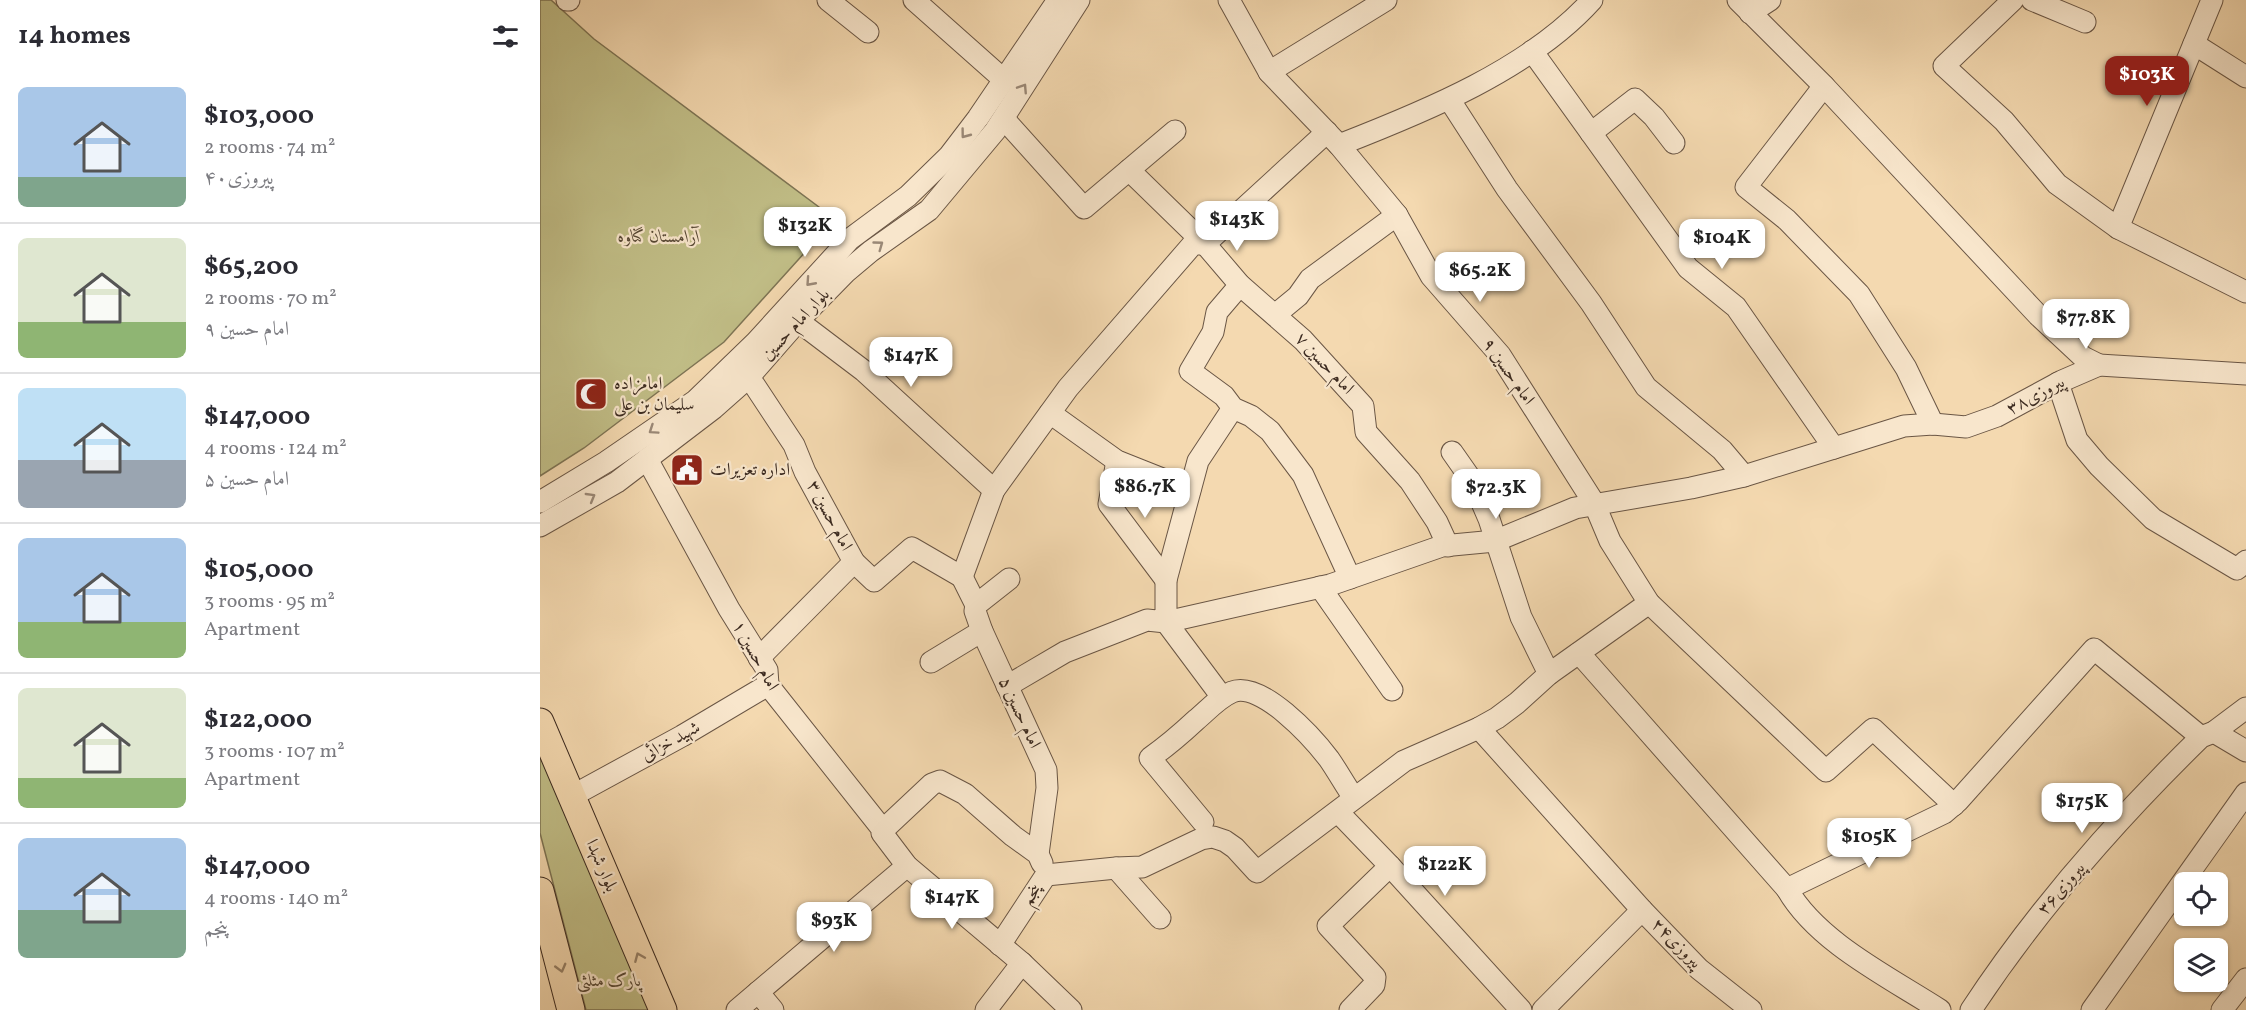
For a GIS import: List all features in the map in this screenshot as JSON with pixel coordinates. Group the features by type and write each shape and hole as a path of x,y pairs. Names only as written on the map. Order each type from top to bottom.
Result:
{"main road":[{"name":"بلوار شهدا","path":"540,722 663,1010"},
{"path":"541,899 571,1010"}],"street":[{"path":"828,0 868,32"},
{"path":"914,0 1003,79"},
{"path":"540,502 606,462 694,401 756,342 850,239 908,196 949,156 978,118 1058,0"},
{"name":"بلوار امام حسین","path":"540,526 617,482 714,408 749,377 798,321 846,272 871,250 928,210 1004,119 1079,0"},
{"name":"امام حسین ۹","path":"1229,0 1263,64 1333,138 1396,215 1431,276 1500,355 1594,503 1610,541 1649,603 1826,771 1873,729 1954,805"},
{"path":"1263,64 1386,0"},
{"path":"759,658 854,562 874,581 912,548 962,577 994,490 1068,388 1193,244 1205,244 1333,138 1394,124 1449,99 1532,51 1578,16 1592,0"},
{"path":"1744,6 1770,0"},
{"path":"2013,0 1944,66 2004,121 2057,184 2118,228 2246,292"},
{"path":"2032,0 2085,22"},
{"path":"2118,228 2212,0"},
{"path":"1744,6 1824,86 2038,315 2083,357 2099,365"},
{"path":"2194,44 2246,77"},
{"path":"1532,51 1688,268 1736,307 1833,448"},
{"path":"1824,86 1746,187 1787,220 1858,294 1906,368 1933,424"},
{"path":"1449,99 1507,189 1566,268 1646,387 1722,450 1744,476"},
{"path":"1591,133 1635,99 1654,117 1674,143"},
{"path":"1004,119 1084,208 1175,131"},
{"name":"امام حسین ۷","path":"1129,170 1205,244 1240,285 1303,340 1363,406 1366,432 1410,482 1437,522 1448,546"},
{"path":"1275,315 1298,296 1310,279 1396,215"},
{"path":"1240,285 1217,312 1213,332 1190,371 1224,396 1233,408 1251,416 1270,431 1303,475 1350,578"},
{"path":"798,321 864,371 994,490"},
{"name":"پیروزی۳۸","path":"1007,686 1065,652 1147,620 1166,622 1320,587 1448,546 1495,541 1575,508 1691,488 1744,476 1904,426 1933,424 1966,427 1997,416 2058,383 2099,365 2245,373"},
{"name":"امام حسین ۳","path":"749,377 794,445 805,472 854,562"},
{"path":"2058,383 2077,440 2099,466 2153,519 2237,569 2246,561"},
{"path":"1222,697 1166,622 1166,579 1198,461 1233,408"},
{"path":"1050,412 1117,461 1190,490"},
{"path":"1452,452 1473,482 1489,519 1521,617 1549,674"},
{"name":"امام حسین ۱","path":"647,459 729,609 767,670 768,685 883,830 882,833 906,866 1022,963 1071,1010"},
{"path":"1117,461 1109,504 1166,579"},
{"name":"امام حسین ۵","path":"962,577 976,605 975,611 982,631 1046,770 1047,788 1038,854"},
{"path":"976,605 1009,579"},
{"path":"1320,587 1392,690"},
{"path":"883,830 932,784 940,781 965,794 1013,836 1038,854 1046,875 1116,867 1142,867 1201,839 1213,837 1235,848 1257,872 1404,761 1479,728 1517,703 1549,674 1649,603"},
{"path":"931,662 982,631"},
{"path":"1787,888 1944,813 1954,805 2094,649 2207,734 2246,751"},
{"path":"1579,653 1787,888 1796,905 1838,945 1940,1010"},
{"name":"شهید خزائی","path":"572,796 682,736 768,685"},
{"path":"1203,822 1150,758 1171,743 1222,697 1234,691 1244,690 1261,696 1279,708 1328,759 1346,805 1390,866 1521,1010"},
{"name":"پیروزی۳۶","path":"1971,1010 2026,933 2097,846 2207,734 2246,708"},
{"name":"پیروزی۲۴","path":"1479,728 1642,910 1699,969 1752,1010"},
{"path":"2091,1010 2246,793"},
{"path":"737,1010 906,866"},
{"path":"1350,1010 1374,985 1375,977 1328,926 1390,866"},
{"path":"1116,867 1160,918"},
{"name":"پنجم","path":"1000,945 1046,875"},
{"path":"1543,1010 1642,910"},
{"path":"986,1010 1022,963"},
{"path":"2222,1010 2246,979"},
{"path":"758,992 772,1010"}],"green space":[{"name":"آرامستان گناوه","path":"540,0 551,0 594,39 835,219 724,342 584,448 540,476"},
{"name":"پارک مثلثی","path":"540,745 652,1010 586,1010 540,833"}],"place":[{"name":"امامزاده سلیمان بن علی","path":"591,394"},
{"name":"اداره تعزیرات","path":"687,470"}]}
